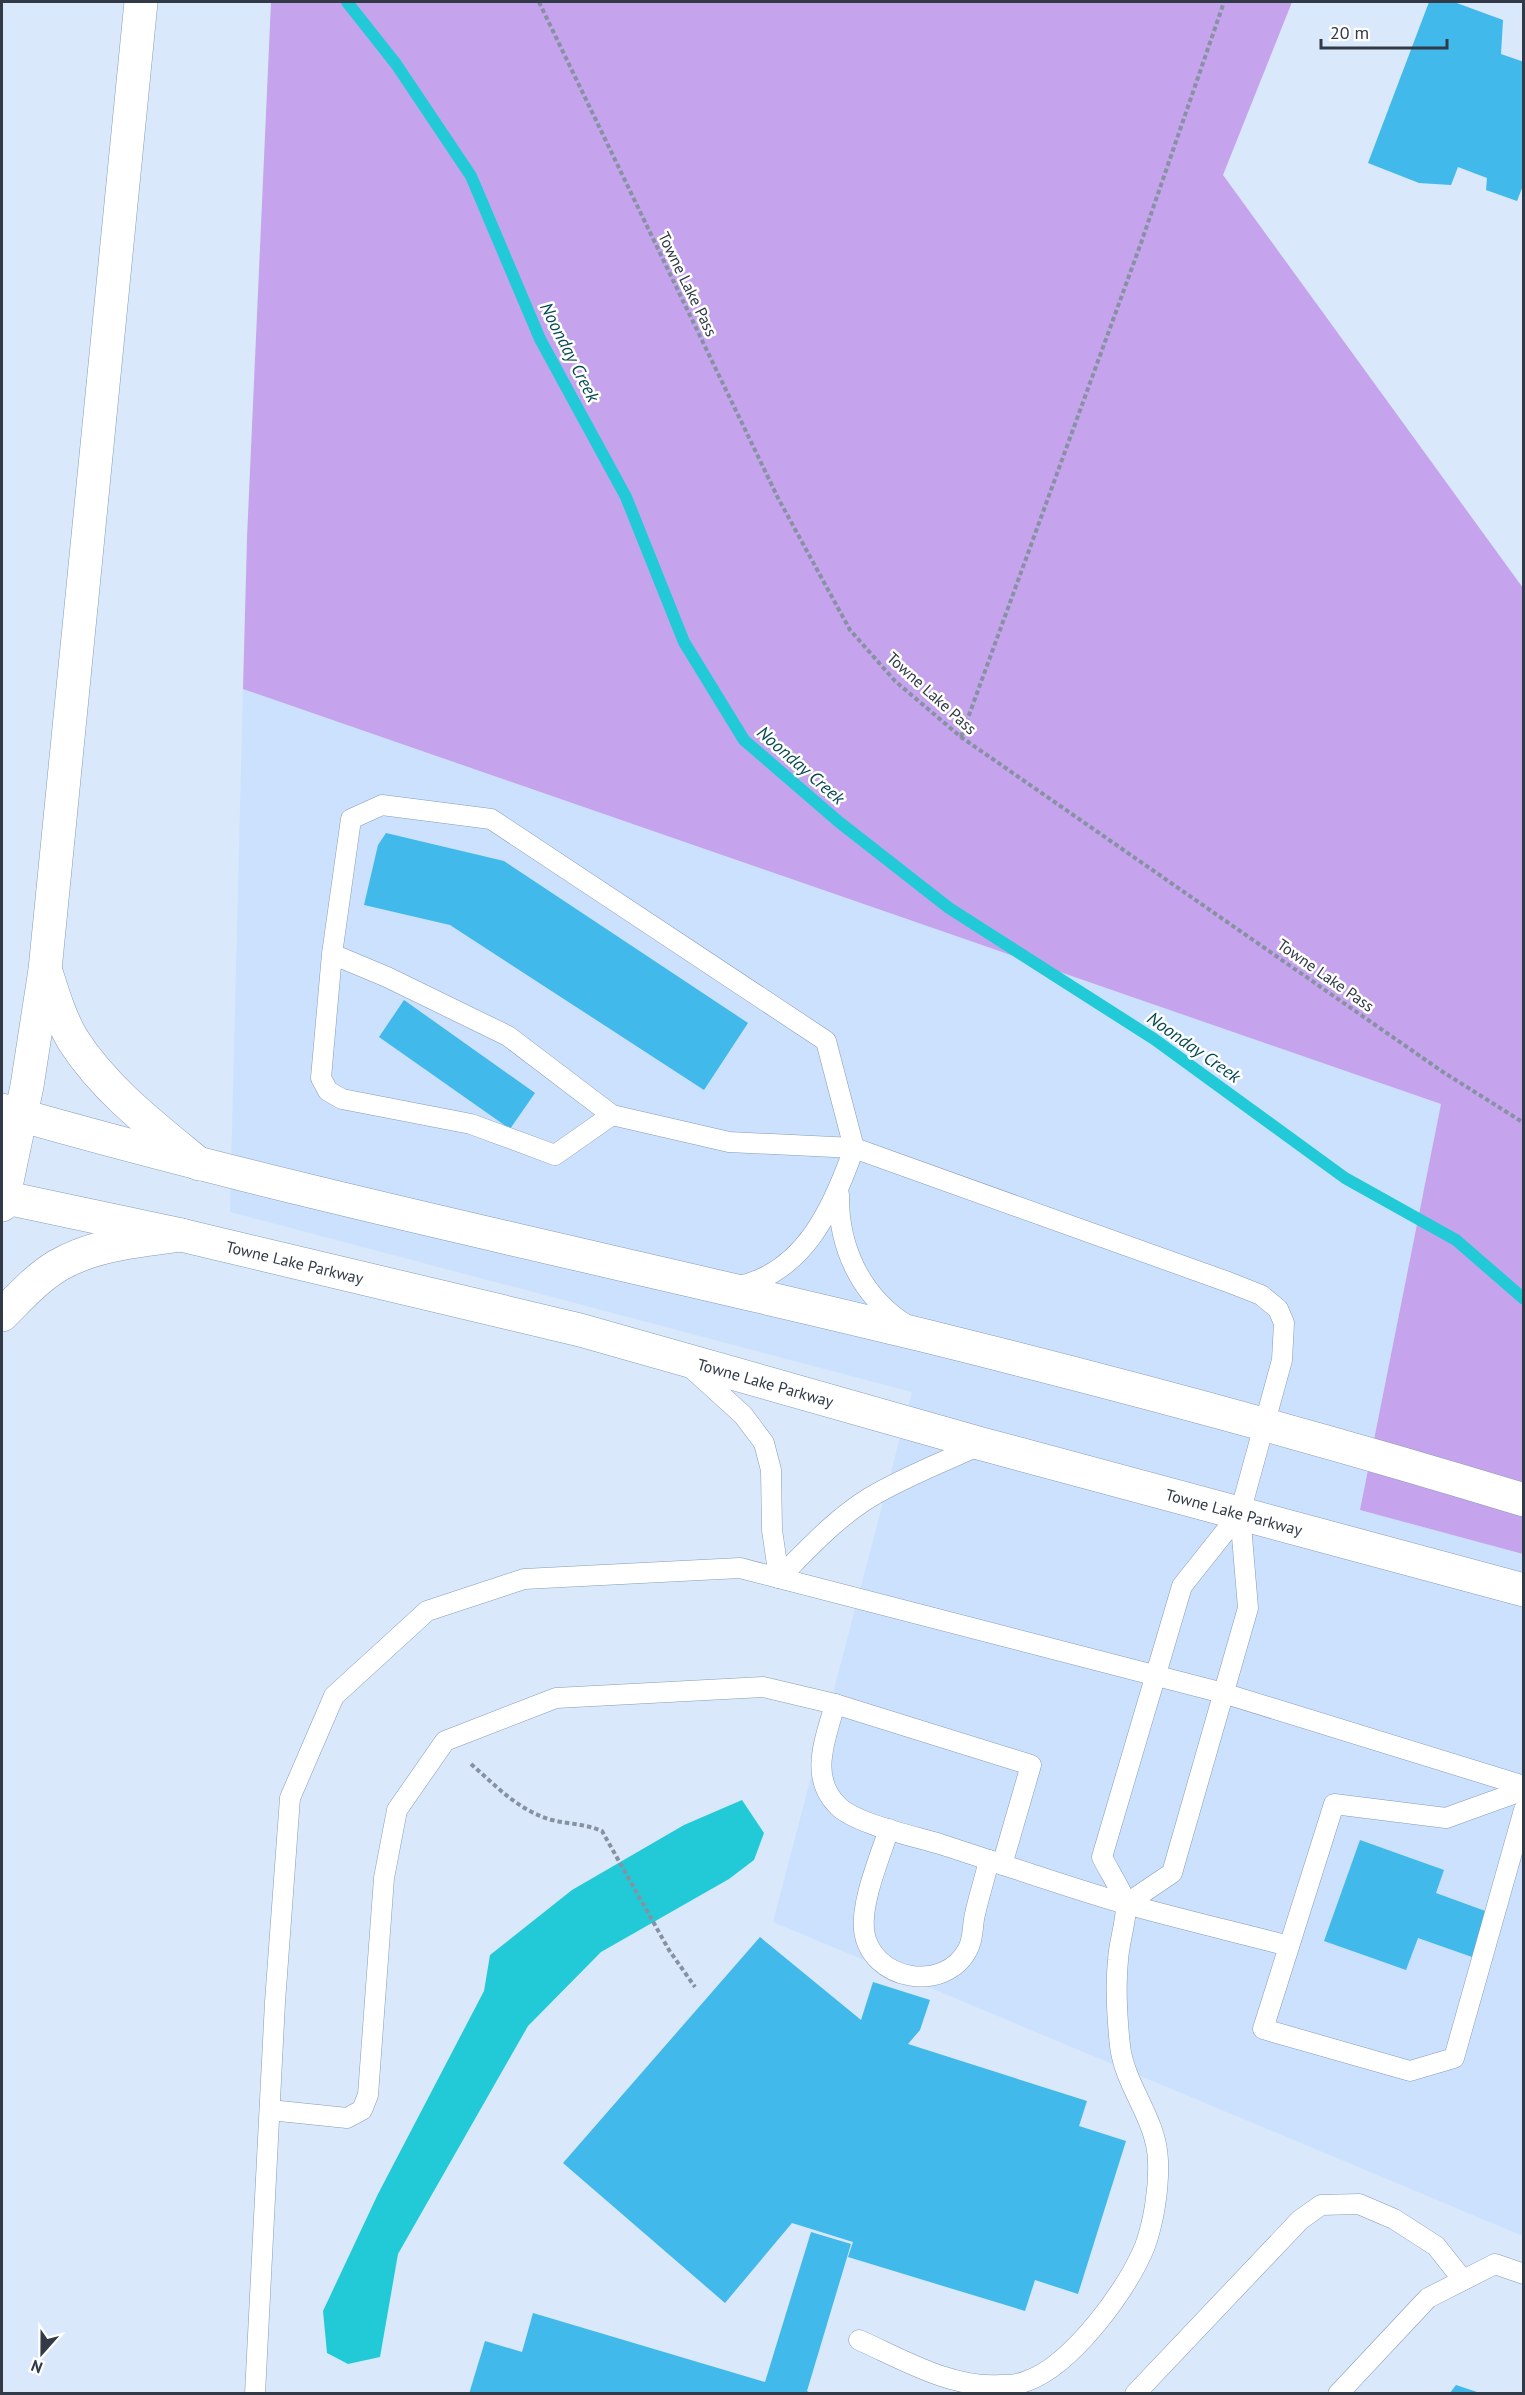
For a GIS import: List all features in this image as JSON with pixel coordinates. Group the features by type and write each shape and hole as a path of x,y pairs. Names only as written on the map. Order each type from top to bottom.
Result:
{"main road":[{"path":"2,1204 11,1112 33,1055 45,970 141,2"},
{"path":"45,970 57,1007 73,1040 102,1077 137,1112 199,1164"},
{"path":"11,1112 199,1164 922,1335 1265,1424 1524,1500"},
{"name":"Towne Lake Parkway","path":"2,1197 181,1235 580,1329 982,1444 1524,1590"},
{"path":"2,1315 32,1285 57,1266 82,1254 116,1245 181,1235"}],"lane":[{"path":"612,1115 555,1155 471,1124 342,1099 328,1091 321,1078 332,954 351,819 382,805 491,819 826,1041 854,1148 839,1191 810,1239 774,1274 751,1284 723,1289"},
{"path":"332,954 387,977 508,1036 612,1115 729,1142 854,1148 1260,1295 1278,1309 1284,1323 1285,1341 1240,1513 1248,1608 1172,1873 1126,1904"},
{"path":"839,1191 838,1217 844,1243 855,1271 873,1299 896,1319 922,1335"},
{"path":"678,1356 743,1415 764,1443 771,1470 772,1530 779,1578"},
{"path":"779,1578 817,1539 867,1499 907,1477 982,1444"},
{"path":"859,2340 934,2373 970,2383 999,2386 1027,2381 1052,2368 1071,2350 1122,2290 1145,2245 1157,2190 1158,2161 1155,2136 1121,2055 1116,2000 1118,1960 1126,1904 1102,1857 1182,1586 1240,1513"},
{"path":"255,2394 290,1798 334,1696 427,1611 524,1579 740,1568 1223,1693 1524,1788"},
{"path":"270,2110 347,2118 362,2110 368,2095 384,1878 397,1810 445,1741 556,1698 763,1687 835,1704 1031,1765 974,1916 974,1934 967,1951 956,1964 939,1974 920,1978 901,1975 884,1965 872,1952 864,1933 863,1914 889,1828"},
{"path":"835,1704 820,1757 823,1785 838,1807 865,1821 1126,1904 1289,1946"},
{"path":"1524,1788 1446,1818 1334,1804 1263,2029 1410,2071 1454,2058 1524,1810"},
{"path":"1135,2394 1299,2220 1321,2205 1359,2204 1394,2219 1437,2246 1464,2280"},
{"path":"1338,2394 1428,2298 1495,2264 1524,2274"}],"path":[{"name":"Towne Lake Pass","path":"539,2 778,498 850,630 896,681 961,737 1443,1072 1524,1123"},
{"path":"961,737 1141,243 1224,2"},
{"path":"445,1741 508,1797 529,1811 551,1819 588,1825 602,1832 669,1950 695,1987"}],"shaded area":[{"path":"271,2 1292,2 1223,175 1523,588 1523,1554 1360,1510 1441,1104 243,689 247,538"},
{"path":"243,689 1441,1104 1360,1510 1523,1554 1523,2236 773,1922 912,1392 230,1212"}],"water":[{"path":"742,1800 764,1833 754,1860 729,1879 601,1952 528,2026 398,2254 380,2357 348,2364 327,2353 323,2311 378,2194 484,1991 490,1955 572,1890 684,1825"}],"building":[{"path":"1429,2 1454,2 1503,20 1501,54 1524,62 1524,183 1517,201 1486,190 1487,178 1458,167 1451,185 1419,183 1368,163"},
{"path":"386,833 504,861 748,1023 704,1090 450,925 364,905 378,845"},
{"path":"404,1000 535,1093 510,1129 379,1037"},
{"path":"1360,1840 1444,1870 1436,1893 1488,1912 1472,1957 1418,1938 1406,1970 1324,1941"},
{"path":"760,1937 861,2020 873,1982 930,2000 920,2030 908,2044 1087,2101 1079,2126 1126,2141 1078,2294 1035,2280 1025,2311 848,2257 853,2242 792,2223 725,2303 563,2163"},
{"path":"811,2232 851,2244 807,2391 812,2394 469,2394 485,2341 522,2352 533,2313 765,2382"},
{"path":"1456,2385 1480,2393 1480,2394 1449,2394"}],"waterway":[{"name":"Noonday Creek","path":"347,2 396,64 471,176 540,339 626,497 684,642 744,740 839,822 949,908 1154,1039 1345,1178 1456,1240 1524,1299"}]}
